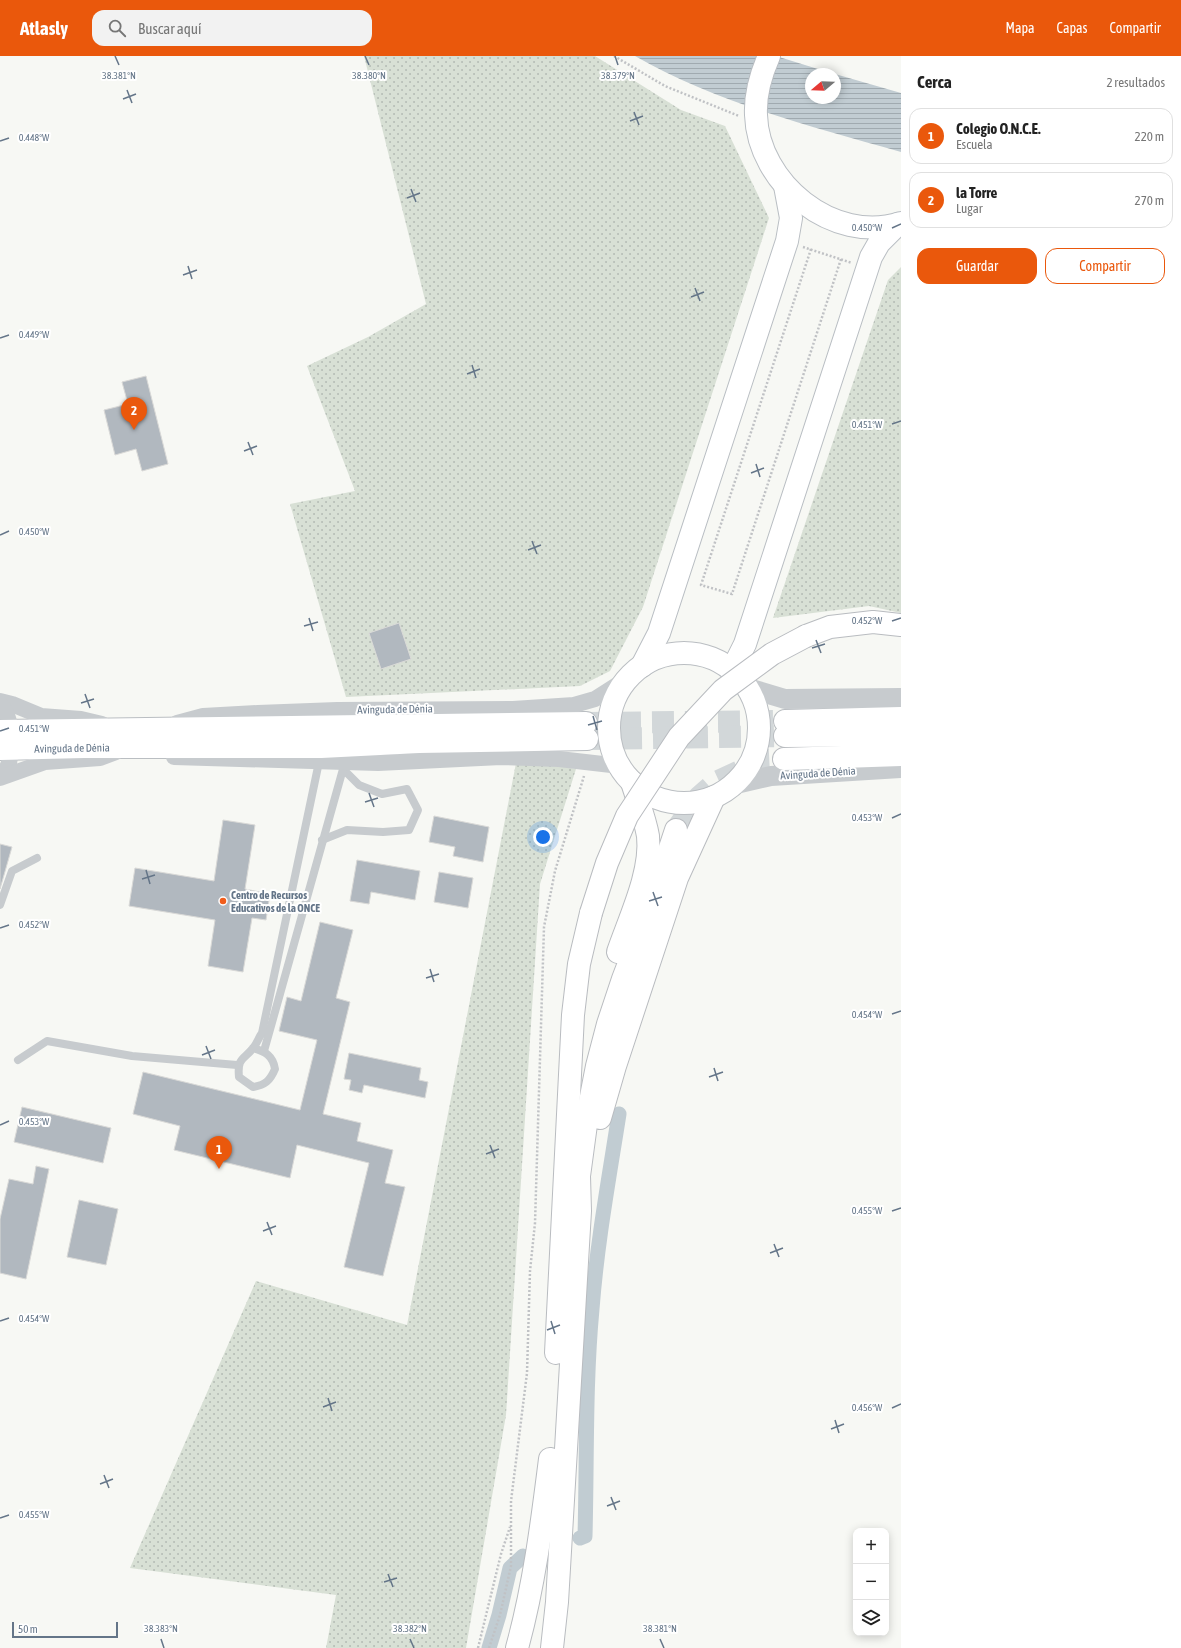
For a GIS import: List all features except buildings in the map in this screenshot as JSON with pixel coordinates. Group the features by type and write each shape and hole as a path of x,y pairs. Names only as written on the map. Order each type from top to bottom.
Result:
{"main road":[{"path":"769,56 748,116 758,130 768,161 785,186 807,206 834,220 856,225 873,226 900,223"},
{"path":"517,1648 529,1606 539,1552 550,1459 584,1066 601,1001 642,881 648,859 648,835 626,774 611,741 611,712 616,698 637,671 659,633 787,241 791,218 785,186"},
{"path":"732,670 744,644 871,257 879,243 900,223"},
{"path":"552,1648 557,1602 572,1211 573,1015 579,964 591,913 607,863 627,816 679,737 723,690 772,654 806,636 830,627 873,622 901,625"},
{"path":"626,774 646,793 662,800 680,803 697,802 714,797 736,784 749,767 757,746 760,726 756,705 748,688 732,670 719,661 688,653 672,654 657,658 637,671"},
{"path":"901,718 785,728 901,735"},
{"name":"Avinguda de Dénia","path":"5,740 117,728 145,741"},
{"name":"Avinguda de Dénia","path":"5,740 145,741 587,731"},
{"path":"784,759 901,755"},
{"path":"572,1211 614,1066 677,878 714,797"},
{"path":"572,1211 587,1117 597,1066 608,1024 623,979 649,911 676,830"},
{"path":"546,1648 550,1459"},
{"path":"557,1602 560,1648"}],"street":[{"name":"Avinguda de Dénia","path":"0,777 44,762 100,758 145,741 203,716 337,710 513,709 574,705 595,699 637,671"},
{"path":"748,688 785,699 901,698"},
{"name":"Avinguda de Dénia","path":"0,703 6,712 5,740 9,764 0,777"},
{"name":"Avinguda de Dénia","path":"0,703 12,704 41,716 81,719 117,728"},
{"name":"Avinguda de Dénia","path":"145,741 173,757 319,762 346,765 501,757 559,759 587,763 626,774"},
{"name":"Avinguda de Dénia","path":"736,784 771,776 901,768"}],"lane":[{"path":"253,1048 264,1051 271,1058 275,1069 268,1082 262,1086 253,1087 245,1083 239,1077 237,1065 244,1055 253,1048 262,1033 319,762"},
{"path":"322,840 347,830 383,832 410,830 418,810 407,789 382,794 358,785 346,765"},
{"path":"264,1051 322,840 346,765"},
{"path":"0,905 12,871 37,858"},
{"path":"18,1060 47,1041 132,1056 237,1065"}],"path":[{"path":"614,56 665,86 748,116"},
{"path":"811,249 701,585 732,594 841,259"},
{"path":"489,1648 500,1615 511,1566 511,1501 527,1373 530,1271 535,1223 544,927 555,871 581,788 587,763"},
{"path":"478,1648 501,1554 511,1525"}],"shaded area":[{"path":"364,56 595,56 681,110 725,126 769,218 643,607 610,671 580,686 346,697 290,504 355,491 307,366 368,337 426,304"},
{"path":"635,56 776,56 815,68 805,68 805,104 841,104 841,76 901,93 901,152 798,123 765,112 698,87 666,73"},
{"path":"901,267 901,613 869,606 773,618 888,280"},
{"path":"517,758 576,769 540,884 506,1415 466,1648 326,1648 336,1595 130,1568 256,1281 407,1325"}],"waterway":[{"path":"580,1538 585,1536 588,1365 594,1284 619,1114"},
{"path":"489,1648 499,1615 510,1568 523,1556"}],"tunnel":[{"path":"586,723 785,721"},
{"path":"587,739 785,736"},
{"path":"676,830 699,797 716,782 764,760 784,759"}],"place":[{"name":"la Torre","path":"134,430"},
{"name":"Centro de Recursos Educativos de la ONCE","path":"223,901"},
{"name":"Colegio O.N.C.E.","path":"219,1169"}]}
